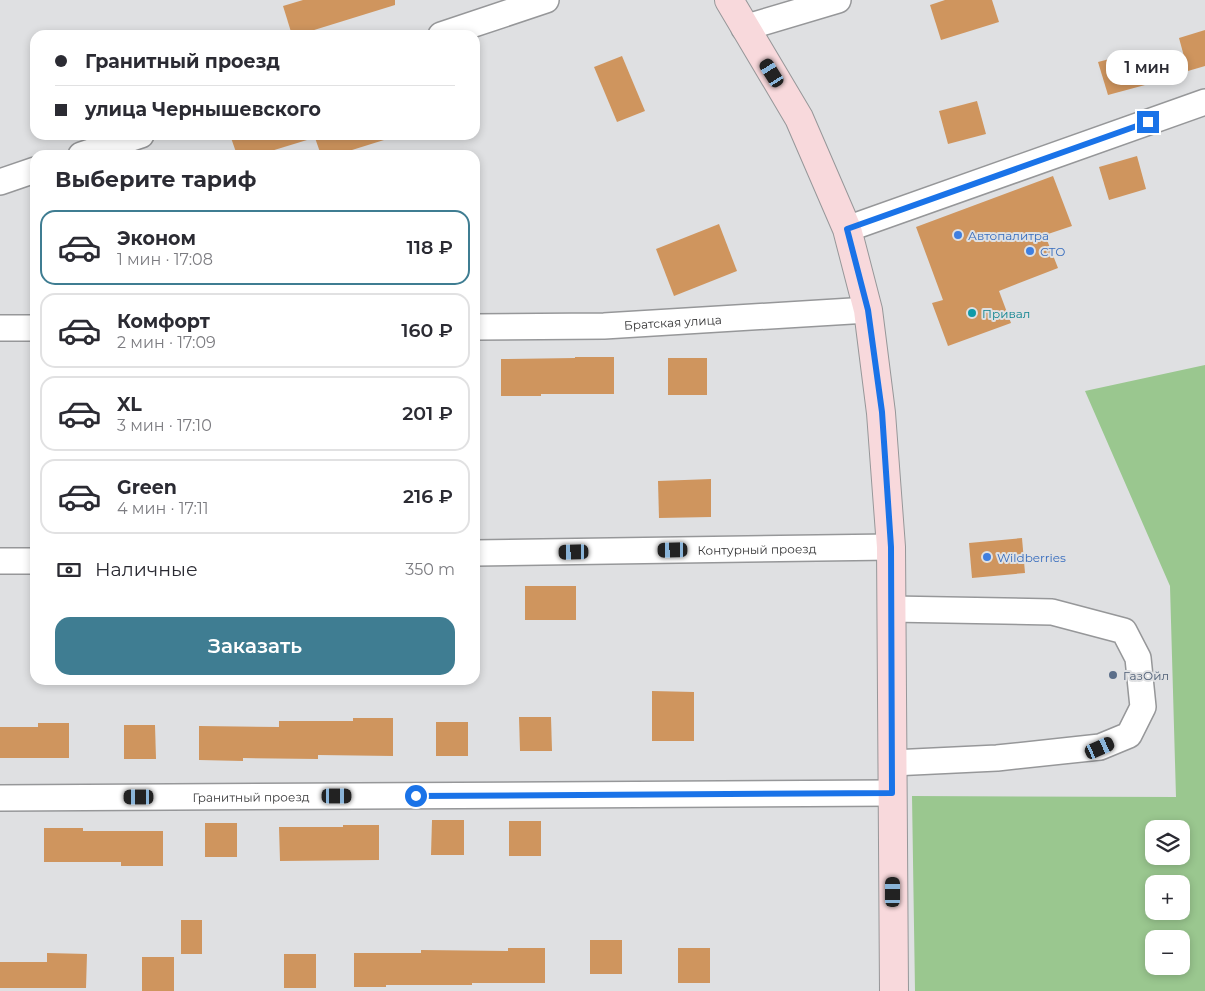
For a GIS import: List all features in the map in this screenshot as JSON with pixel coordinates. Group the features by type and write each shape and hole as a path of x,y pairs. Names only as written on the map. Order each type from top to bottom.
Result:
{"main road":[{"path":"729,0 799,118 847,229 868,310 882,412 891,547 894,991"}],"street":[{"path":"456,30 546,0"},
{"path":"744,28 838,0"},
{"path":"847,229 1205,102"},
{"path":"96,150 126,140"},
{"path":"0,182 30,172"},
{"name":"Братская улица","path":"480,327 604,326 868,310"},
{"path":"0,328 30,328"},
{"name":"Контурный проезд","path":"480,554 891,547"},
{"path":"0,561 30,561"},
{"path":"891,608 1052,612 1124,631 1138,658 1143,707 1129,735 1100,748 997,758 892,763"},
{"name":"Гранитный проезд","path":"0,798 892,793"}],"green space":[{"path":"1205,365 1205,991 915,991 912,796 1176,797 1170,586 1085,391"}],"building":[{"path":"303,0 395,0 395,5 314,30 290,30 283,6"},
{"path":"945,0 992,0 999,22 941,40 930,5"},
{"path":"1205,30 1205,66 1188,71 1179,38"},
{"path":"1136,52 1145,85 1108,95 1098,62"},
{"path":"622,56 645,111 617,122 594,67"},
{"path":"977,101 986,134 948,144 939,111"},
{"path":"232,140 307,140 274,150 235,150"},
{"path":"316,140 384,140 352,150 319,150"},
{"path":"1137,156 1146,189 1109,200 1099,167"},
{"path":"1053,176 1072,226 1045,235 1058,268 999,291 1011,323 948,346 932,303 943,300 916,227"},
{"path":"719,224 737,271 674,296 656,249"},
{"path":"614,357 614,394 501,396 501,359"},
{"path":"668,358 707,358 707,395 668,395"},
{"path":"711,479 711,517 659,518 658,481"},
{"path":"1022,538 1025,573 972,578 969,543"},
{"path":"525,586 576,586 576,620 525,620"},
{"path":"652,691 694,692 694,741 652,741"},
{"path":"519,717 551,717 552,751 520,751"},
{"path":"353,718 393,718 393,756 318,755 318,759 243,758 243,761 199,760 199,726 279,727 279,721 353,721"},
{"path":"436,722 468,722 468,756 436,756"},
{"path":"38,723 69,723 69,758 0,758 0,727 38,727"},
{"path":"124,725 155,725 156,759 124,759"},
{"path":"432,820 464,820 464,855 431,855"},
{"path":"509,821 541,821 541,856 509,856"},
{"path":"205,823 237,823 237,857 205,857"},
{"path":"343,825 379,825 379,860 280,861 279,827 343,827"},
{"path":"44,828 83,828 83,831 163,831 163,866 121,866 121,862 44,862"},
{"path":"181,920 202,920 202,954 181,954"},
{"path":"590,940 622,940 622,974 590,974"},
{"path":"508,948 545,948 545,983 472,983 472,985 354,987 354,953 421,953 421,950 508,951"},
{"path":"678,948 710,948 710,983 678,983"},
{"path":"47,953 87,954 86,988 0,988 0,962 47,962"},
{"path":"284,954 316,954 316,988 284,988"},
{"path":"142,957 174,957 174,991 142,991"}],"place":[{"name":"Автопалитра","path":"958,235"},
{"name":"СТО","path":"1030,251"},
{"name":"Привал","path":"972,313"},
{"name":"Wildberries","path":"987,557"},
{"name":"ГазОйл","path":"1113,675"}],"route":[{"path":"416,796 892,793 891,547 882,412 868,310 847,229 1148,122"}]}
